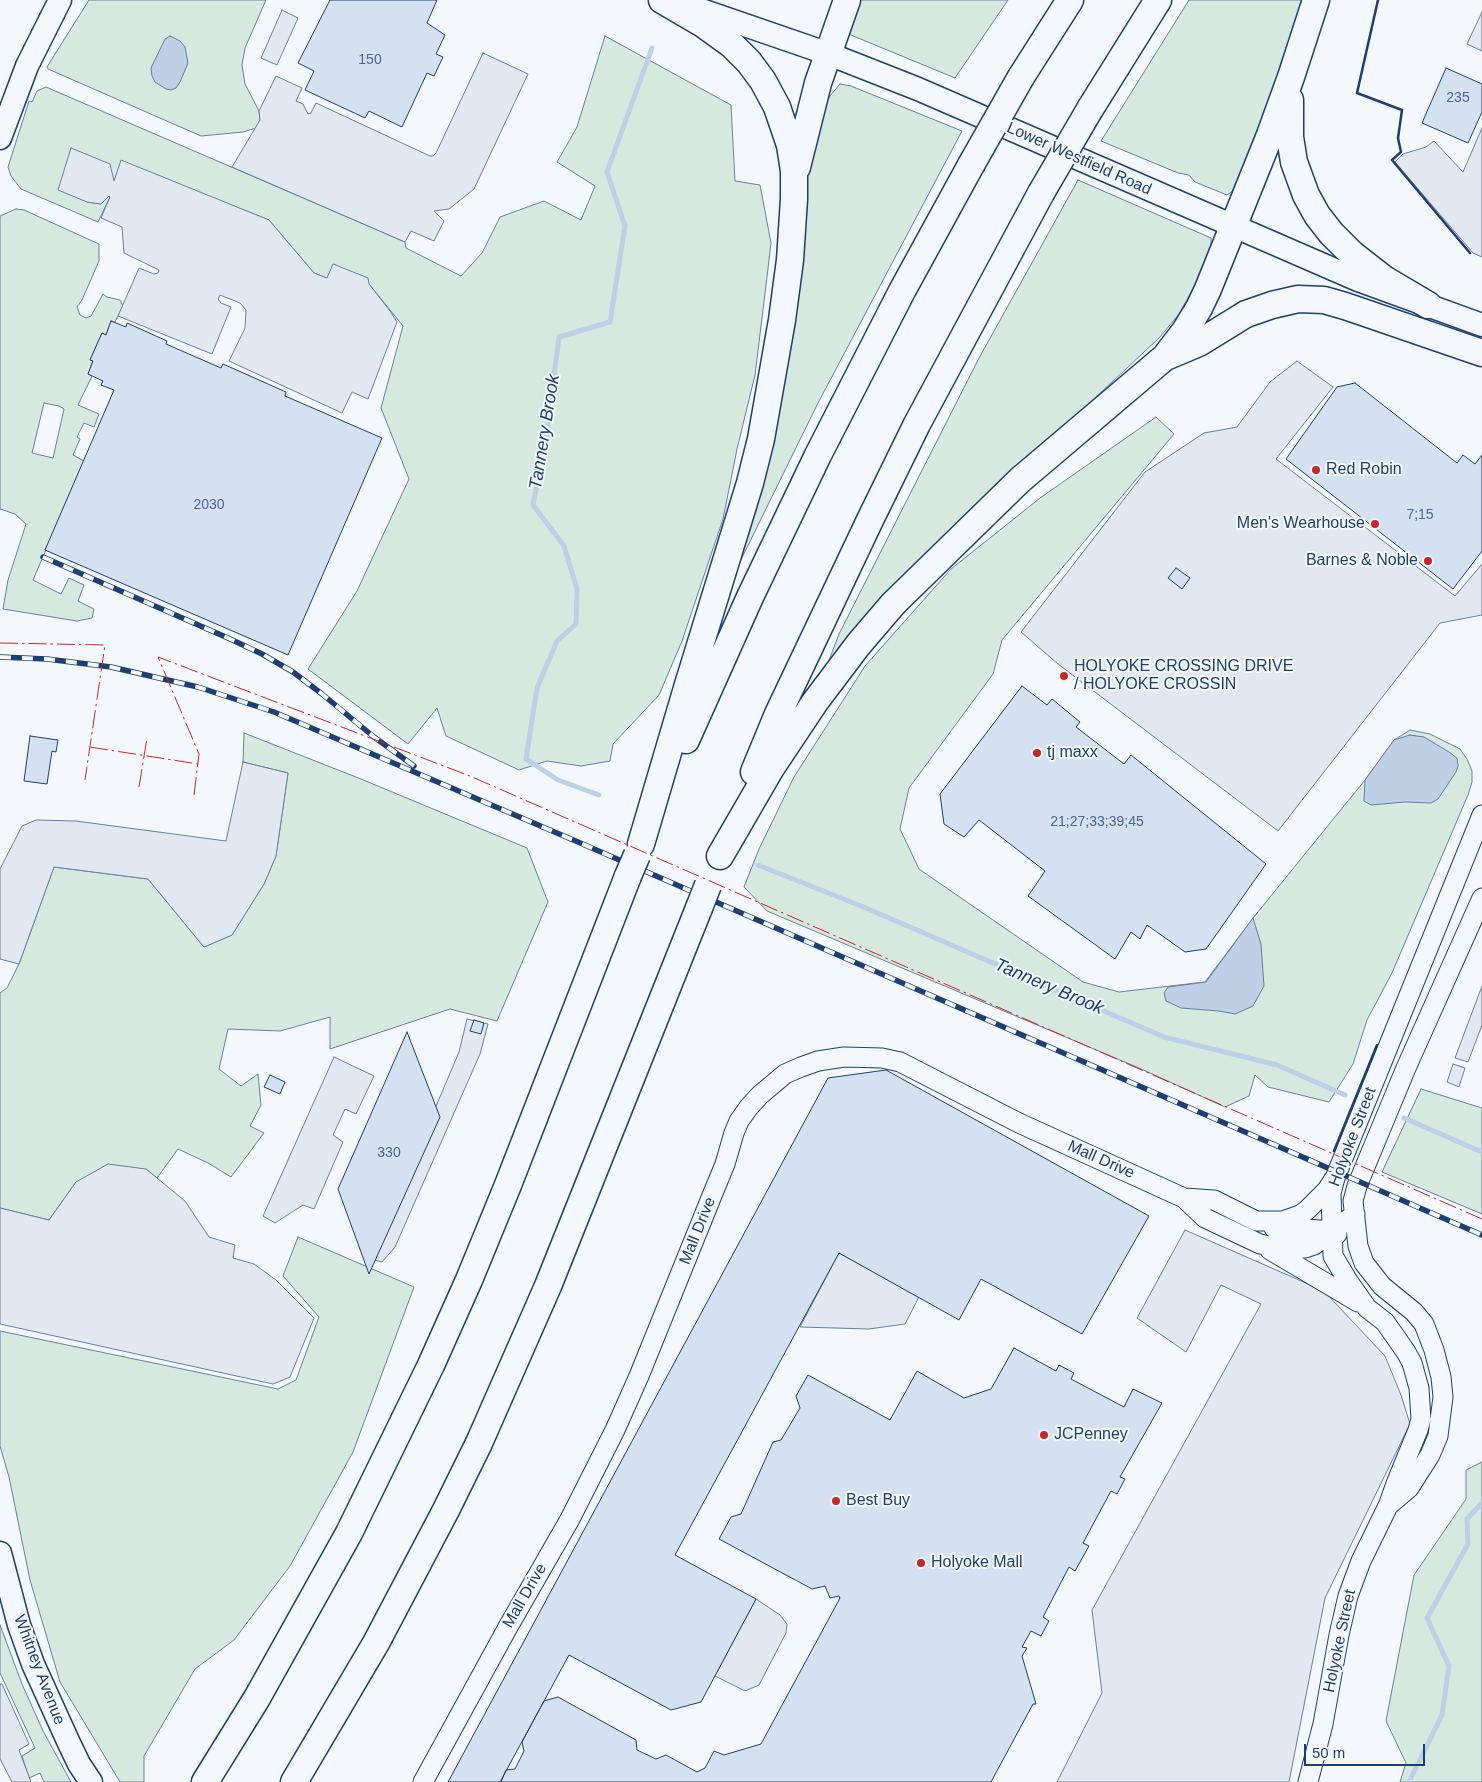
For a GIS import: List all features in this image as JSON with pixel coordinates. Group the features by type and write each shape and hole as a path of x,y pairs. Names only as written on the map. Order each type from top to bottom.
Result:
{"highway":[{"path":"635,859 684,696 731,550 752,474 769,394 784,305 790,253 794,185 793,158 786,133 771,94 757,71 741,53 722,38 703,24 662,0"},
{"path":"794,185 813,99 847,0"},
{"path":"205,1782 262,1690 349,1533 431,1365 469,1280 508,1185 635,859 696,716 786,521 860,373 971,165 1022,77 1070,0"},
{"path":"294,1782 385,1627 483,1434 548,1286 778,714 870,520 922,415 1041,193 1090,109 1158,0"},
{"path":"720,856 771,768 810,709 853,651 893,604 1020,480 1166,357 1185,332 1199,308 1266,144 1292,77 1316,0"},
{"path":"1292,77 1289,117 1292,150 1298,175 1306,195 1330,233 1352,254 1384,279 1428,306"},
{"path":"1166,357 1199,343 1246,314 1298,299 1324,300 1345,306 1482,353"}],"main road":[{"path":"0,138 27,66 60,0"},
{"name":"Lower Westfield Road","path":"674,0 828,54 926,93 1358,280 1482,325"},
{"name":"Whitney Avenue","path":"0,1553 19,1625 33,1664 64,1734 79,1764 91,1782"}],"street":[{"name":"Holyoke Street","path":"1308,1782 1323,1724 1338,1635 1348,1596 1361,1561 1388,1506 1421,1419 1419,1388 1412,1363 1397,1337 1385,1322 1368,1308 1333,1256 1331,1192 1482,815"},
{"name":"Holyoke Street","path":"1388,1506 1409,1488 1430,1455 1438,1436 1443,1397 1441,1377 1434,1350 1424,1324 1414,1312 1382,1286 1364,1263 1358,1246 1353,1201 1357,1186 1380,1130 1482,898"},
{"name":"Mall Drive","path":"423,1782 570,1519 615,1430 639,1376 721,1172 734,1132 749,1107 779,1079 800,1066 818,1060 844,1057 882,1058 900,1062 1019,1123 1184,1198 1205,1218 1260,1244 1284,1249 1305,1248 1314,1245 1354,1214"},
{"name":"Mall Drive","path":"1184,1198 1214,1200 1256,1221 1283,1221 1300,1215 1327,1190 1335,1178"},
{"path":"1256,1221 1280,1230 1332,1231 1358,1246"},
{"path":"1260,1244 1368,1308"}],"shaded area":[{"path":"89,0 266,0 245,48 242,65 245,84 259,111 260,120 256,128 243,132 201,136 48,69 47,67"},
{"path":"856,0 1008,0 955,78 846,33"},
{"path":"1189,0 1306,0 1238,187 1227,195 1195,182 1189,175 1178,173 1101,141"},
{"path":"282,10 298,18 277,65 261,58"},
{"path":"1482,12 1482,51 1467,44"},
{"path":"605,36 731,105 735,181 760,185 771,243 755,375 737,449 723,519 682,641 659,695 613,744 610,761 581,766 547,761 519,770 446,736 437,708 408,744 308,669 357,591 409,479 381,408 403,326 369,284 334,264 327,278 314,273 269,220 121,161 114,182 87,202 101,204 108,196 110,197 98,222 21,189 11,176 8,167 29,101 32,102 37,91 46,87 405,242 406,248 461,276 482,253 500,217 544,201 581,220 595,186 557,162 577,127"},
{"path":"483,53 528,74 474,189 449,209 434,211 444,221 434,241 411,231 405,242 232,167 260,120 259,111 276,76 302,88 296,101 303,104 308,114 311,113 316,103 433,156"},
{"path":"840,84 851,86 962,131 818,403 732,578 795,272 812,142 819,118 830,96"},
{"path":"1482,128 1482,257 1473,253 1395,162 1403,154 1426,147 1434,141 1463,172"},
{"path":"71,148 110,164 114,181 121,160 269,220 314,273 327,278 333,264 368,278 369,284 397,322 368,399 352,392 342,413 229,361 245,328 246,310 240,303 220,295 218,299 221,303 231,307 212,354 118,316 139,268 154,274 158,273 159,270 124,253 122,227 101,218 109,196 101,204 87,202 58,190"},
{"path":"1078,180 1211,238 1211,246 1197,282 1179,314 1160,337 1046,444 828,663 839,634 979,358"},
{"path":"16,209 24,210 99,244 99,261 77,307 80,315 86,318 91,316 103,294 120,300 123,306 115,322 111,321 106,335 102,333 90,360 93,361 88,374 92,376 78,405 99,414 94,427 84,423 77,437 80,439 73,455 84,461 33,580 61,594 69,578 84,585 78,601 94,609 92,618 77,621 3,609 8,580 26,524 15,514 0,509 0,216","holes":["44,403 64,409 53,458 32,453"]},
{"path":"1297,361 1333,387 1276,459 1455,596 1482,564 1482,615 1440,623 1278,831 1058,664 1021,632 1145,472 1204,433 1237,427 1270,382"},
{"path":"1156,417 1174,434 1002,640 993,674 909,788 900,829 919,869 1083,982 1119,992 1205,982 1253,918 1365,780 1394,740 1410,730 1430,734 1460,749 1472,771 1472,782 1468,795 1392,973 1367,1020 1353,1064 1329,1102 1268,1087 1255,1075 1249,1096 1225,1107 1139,1068 767,911 744,887 759,849 794,777 865,666 951,569 1040,498"},
{"path":"244,733 527,848 548,902 497,1021 450,1009 330,1049 330,1017 280,1031 228,1029 219,1069 241,1086 258,1074 261,1105 250,1126 264,1133 231,1177 208,1163 178,1149 157,1178 146,1169 76,1182 49,1220 0,1208 0,993 7,988 19,964 54,867 148,879 204,947 232,935 264,884 276,856 288,773 243,762"},
{"path":"243,762 288,773 276,856 264,884 232,935 204,947 148,879 54,867 19,964 0,959 0,869 22,826 36,820 76,821 226,841"},
{"path":"1482,986 1482,1025 1468,1062 1455,1058"},
{"path":"467,1019 488,1024 480,1054 395,1247 382,1262 371,1259 459,1052"},
{"path":"334,1057 374,1076 356,1114 345,1109 333,1135 343,1142 314,1209 303,1205 275,1223 263,1216"},
{"path":"1453,1064 1465,1068 1459,1087 1447,1082"},
{"path":"1421,1089 1482,1108 1482,1214 1382,1172"},
{"path":"108,1164 146,1169 185,1201 209,1237 235,1245 233,1258 254,1264 276,1280 314,1318 290,1377 273,1384 0,1324 0,1208 49,1220 76,1182"},
{"path":"1185,1230 1324,1291 1385,1356 1401,1395 1410,1424 1325,1598 1289,1782 1057,1782 1102,1693 1092,1610 1261,1304 1221,1285 1186,1352 1137,1318"},
{"path":"298,1237 414,1287 353,1452 290,1566 234,1640 195,1669 144,1756 144,1782 120,1782 60,1682 30,1580 9,1477 0,1446 0,1331 278,1389 296,1380 319,1317 283,1276"},
{"path":"839,1253 919,1297 905,1324 869,1329 800,1327"},
{"path":"1482,1462 1482,1782 1400,1782 1406,1763 1386,1721 1414,1575 1466,1499 1466,1470"},
{"path":"756,1599 780,1615 787,1624 786,1633 759,1685 745,1691 715,1676"},
{"path":"0,1625 22,1684 43,1731 71,1782 44,1782 40,1773 29,1778 22,1756 35,1748 0,1673"},
{"path":"0,1684 2,1684 29,1744 19,1750 31,1782 12,1782 0,1759"}],"water":[{"path":"170,36 180,41 185,47 188,63 180,82 176,88 171,90 155,82 151,68 165,39"},
{"path":"1410,735 1424,737 1457,758 1458,766 1456,772 1438,799 1431,803 1405,802 1371,805 1364,801 1365,780 1394,740"},
{"path":"1253,918 1261,944 1264,986 1253,1006 1235,1014 1181,1008 1166,1001 1164,993 1168,987 1206,982"}],"building":[{"path":"330,0 437,0 427,23 445,35 436,54 443,57 434,76 427,73 402,127 369,111 365,118 305,90 314,71 298,63"},
{"path":"1446,68 1482,84 1482,112 1468,143 1422,123"},
{"path":"111,321 126,327 127,323 167,341 166,344 221,368 223,364 286,392 285,396 382,438 288,655 45,550 114,390 101,385 103,381 88,374 93,361 90,360 102,333 106,335"},
{"path":"1355,383 1457,463 1463,455 1475,464 1482,455 1482,551 1453,589 1286,459 1337,387"},
{"path":"1176,568 1190,578 1182,589 1168,578"},
{"path":"1022,686 1047,705 1052,699 1080,722 1076,727 1124,764 1131,755 1266,864 1206,949 1185,952 1147,925 1140,939 1131,932 1115,959 1028,896 1045,871 979,820 964,837 944,824 940,794"},
{"path":"30,736 58,740 56,752 52,751 47,784 24,781"},
{"path":"474,1020 484,1023 481,1034 470,1031"},
{"path":"407,1032 440,1117 369,1274 338,1189"},
{"path":"886,1070 1149,1216 1082,1334 981,1279 959,1320 839,1253 675,1555 756,1599 701,1702 671,1710 569,1655 500,1782 448,1782 828,1078"},
{"path":"270,1075 285,1082 280,1094 264,1087"},
{"name":"Holyoke Mall","path":"1014,1348 1056,1371 1059,1365 1074,1373 1071,1379 1124,1407 1133,1389 1162,1403 1120,1477 1125,1479 1117,1494 1111,1491 1083,1543 1089,1546 1075,1571 1069,1567 1043,1617 1049,1621 1041,1636 1031,1631 1022,1647 1027,1648 1022,1656 1036,1704 1033,1704 991,1782 501,1782 506,1770 515,1769 524,1751 522,1742 544,1701 558,1697 636,1740 637,1750 656,1759 666,1755 697,1772 705,1768 714,1751 724,1755 761,1744 840,1598 839,1596 830,1598 825,1586 812,1589 719,1539 731,1517 741,1514 773,1442 781,1440 800,1408 796,1396 808,1375 890,1420 917,1371 964,1398 991,1389"}],"waterway":[{"name":"Tannery Brook","path":"599,795 558,780 526,759 537,688 557,641 576,624 577,589 564,546 533,505 546,440 559,337 610,322 625,226 607,172 652,48"},
{"name":"Tannery Brook","path":"758,865 866,908 1164,1037 1277,1065 1345,1095"},
{"name":"Tannery Brook","path":"1404,1118 1482,1152"},
{"name":"Tannery Brook","path":"1409,1782 1442,1715 1449,1666 1427,1618 1468,1544 1467,1519 1482,1503"}],"railway":[{"path":"43,557 262,654 293,672 374,737 414,766"},
{"path":"0,657 47,659 111,667 198,687 274,712 1482,1235"}],"wall":[{"path":"1378,0 1357,93 1402,110 1398,138 1401,152 1392,160 1470,253"},
{"path":"1334,1151 1377,1045"}],"power":[{"path":"0,643 105,645 85,780"},
{"path":"194,795 199,754 158,657 470,776 1482,1219"},
{"path":"139,787 147,738"},
{"path":"90,747 198,764"}],"place":[{"name":"Red Robin","path":"1316,470"},
{"name":"Men's Wearhouse","path":"1375,524"},
{"name":"Barnes & Noble","path":"1428,561"},
{"name":"HOLYOKE CROSSING DRIVE / HOLYOKE CROSSIN","path":"1064,676"},
{"name":"tj maxx","path":"1037,753"},
{"name":"JCPenney","path":"1044,1435"},
{"name":"Best Buy","path":"836,1501"},
{"name":"Holyoke Mall","path":"921,1563"}]}
